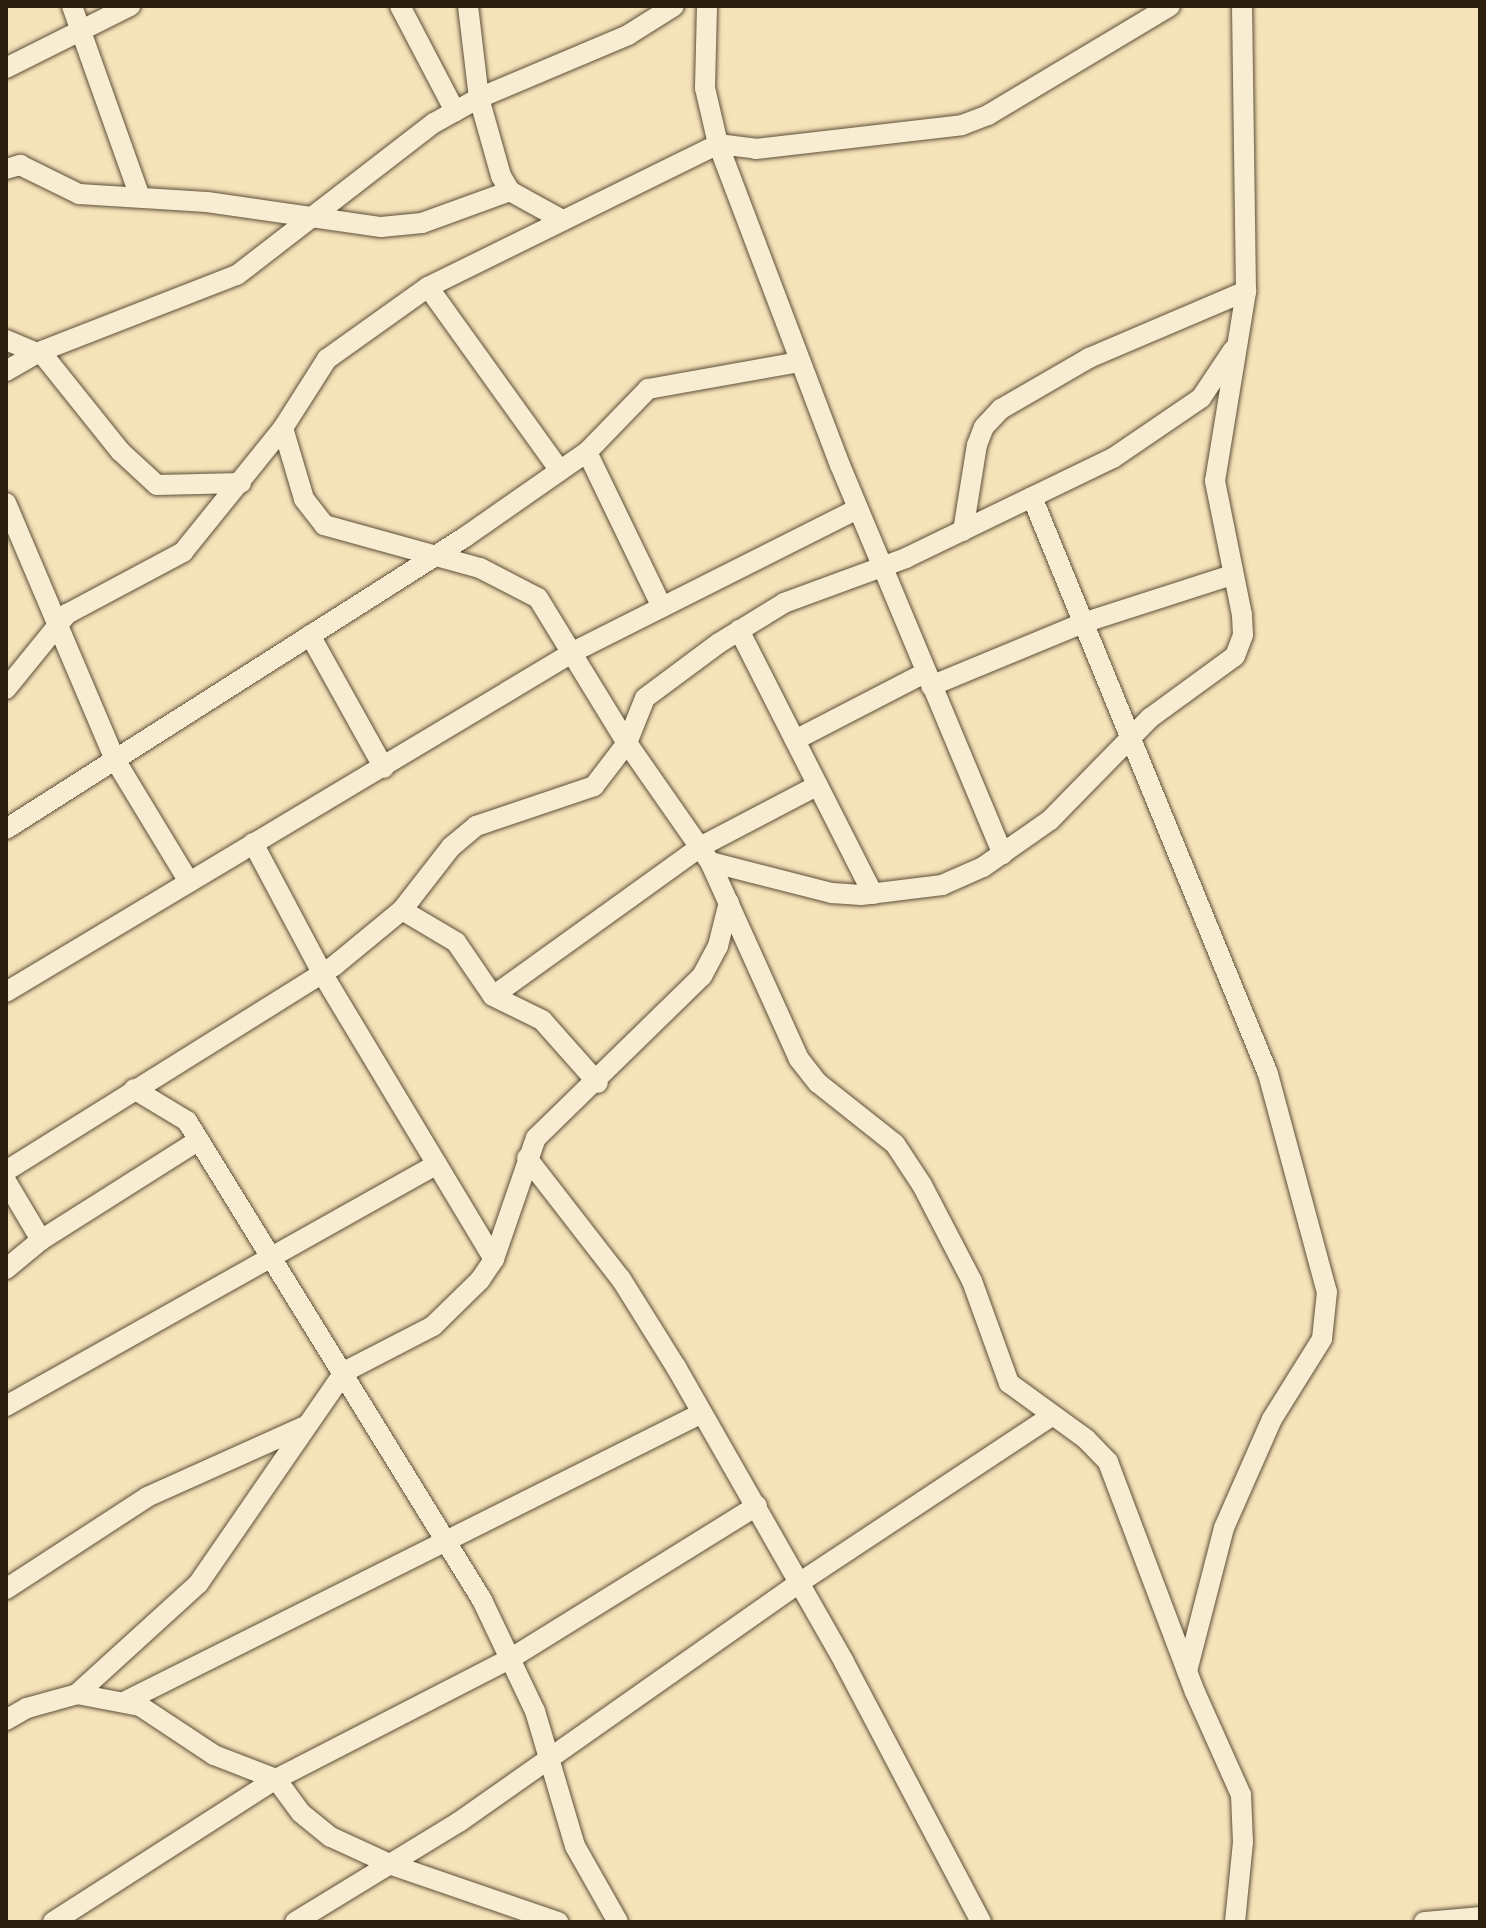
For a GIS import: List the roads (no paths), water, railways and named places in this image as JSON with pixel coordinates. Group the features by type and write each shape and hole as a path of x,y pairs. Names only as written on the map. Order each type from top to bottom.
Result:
{"street":[{"path":"72,6 140,197"},
{"path":"6,68 130,6"},
{"path":"400,6 455,111"},
{"path":"468,6 479,98 510,191 559,218"},
{"path":"6,371 39,352 227,280 313,218 395,148 455,111 628,35 674,6"},
{"path":"707,6 705,88 718,144 857,509 1003,854"},
{"path":"6,689 58,621 88,600 156,571 183,552 283,428 327,359 428,287 559,218 718,144 756,149 962,125 988,115 1170,6"},
{"path":"705,854 832,893 873,894 942,885 1003,854 1050,820 1129,738 1235,656 1243,635 1215,481 1233,350 1246,291 1242,6"},
{"path":"6,169 20,165 79,194 140,197 409,226 510,191"},
{"path":"428,287 560,471"},
{"path":"963,531 977,445 984,427 1001,409 1089,358 1246,291"},
{"path":"6,340 39,352 120,451 157,485 241,483"},
{"path":"6,1171 322,973 402,910 451,847 476,826 594,786 627,743 635,718 658,683 784,603 881,567 963,531 1178,418 1201,398 1233,350"},
{"path":"6,829 560,471 587,452 648,389 799,362"},
{"path":"283,428 304,499 324,525 434,554 531,592 575,651 627,743 705,854 799,1059 818,1083 875,1125 906,1159 957,1247 1009,1383 1086,1439 1118,1479 1187,1671 1244,1812 1235,1922"},
{"path":"587,452 662,607"},
{"path":"1032,497 1268,1074 1327,1292 1322,1339 1272,1419 1224,1528 1187,1671"},
{"path":"6,503 114,758 189,882"},
{"path":"6,992 575,651 857,509"},
{"path":"795,740 928,680 1083,623 1232,575"},
{"path":"739,630 873,894"},
{"path":"310,635 384,768"},
{"path":"493,996 705,854 818,785"},
{"path":"253,843 322,973 494,1259"},
{"path":"77,1694 182,1604 344,1372 433,1326 454,1309 494,1259 536,1138 598,1083 702,976 718,946 729,902"},
{"path":"402,910 456,942 493,996 542,1020 598,1083"},
{"path":"134,1089 178,1112 199,1140 446,1538 513,1657 549,1757 575,1846 618,1922"},
{"path":"6,1269 41,1240 199,1140"},
{"path":"527,1158 621,1279 702,1413 757,1506 981,1922"},
{"path":"6,1406 437,1164"},
{"path":"6,1181 41,1240"},
{"path":"126,1701 446,1538 702,1413"},
{"path":"295,1922 392,1865 799,1583 1051,1416"},
{"path":"6,1589 147,1497 308,1425"},
{"path":"53,1922 276,1779 513,1657 757,1506"},
{"path":"6,1720 27,1708 77,1694 126,1701 214,1755 276,1779 301,1813 331,1837 392,1865 558,1922"},
{"path":"1424,1922 1480,1917"}]}
